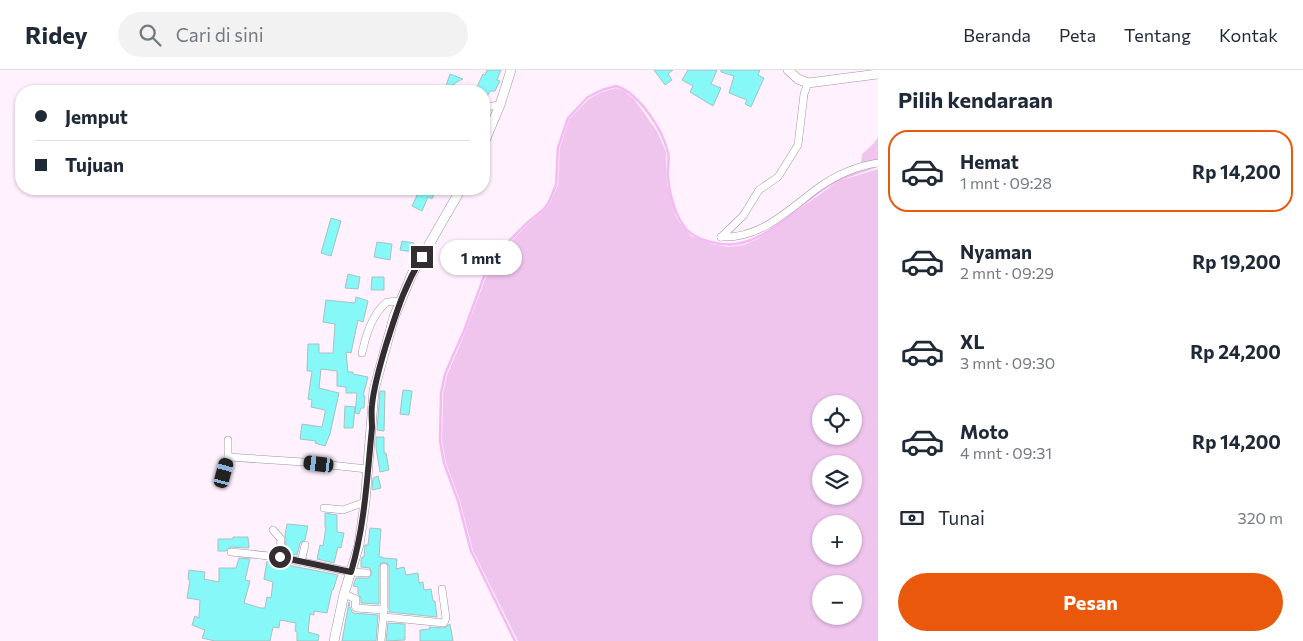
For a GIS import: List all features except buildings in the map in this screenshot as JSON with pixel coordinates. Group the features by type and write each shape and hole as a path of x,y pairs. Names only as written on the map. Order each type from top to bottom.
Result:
{"street":[{"path":"490,129 511,70"},
{"path":"788,70 798,79 808,83 878,74"},
{"path":"808,83 804,94 798,145 778,177 759,190 742,216 721,237 742,236 757,232 837,176 878,163"},
{"path":"490,106 500,105"},
{"path":"334,641 344,594 359,545 365,502 374,390 394,317 412,274 457,195"},
{"path":"362,353 368,331 376,315 387,302 400,301"},
{"path":"224,473 228,457 228,440"},
{"path":"228,457 368,469"},
{"path":"324,508 343,510 365,502"},
{"path":"273,530 281,539 280,557"},
{"path":"301,562 305,545"},
{"path":"231,552 280,557 351,572 367,573"},
{"path":"382,641 384,567"},
{"path":"344,594 356,599 356,608 444,623 446,618 442,589"}],"shaded area":[{"path":"616,88 623,90 634,99 657,131 666,152 667,184 676,216 691,236 712,244 728,247 744,245 758,239 839,181 878,169 878,641 518,641 473,551 460,501 446,463 442,441 443,393 447,375 488,272 505,248 550,203 558,185 560,148 569,119 590,98"},
{"path":"878,137 878,162 861,164 862,154"}],"waterway":[{"path":"515,641 471,551 458,501 444,463 440,441 441,393 445,374 464,331 486,271 504,246 544,209 549,202 556,185 558,148 568,118 588,97 602,90 616,86 633,96 649,114 665,144 669,156 668,173 673,204 682,224 696,237 716,243 736,244 760,236 782,222 828,186 874,167"}],"route":[{"path":"280,557 351,572 359,545 363,520 374,390 394,317 406,286 422,257"}]}
